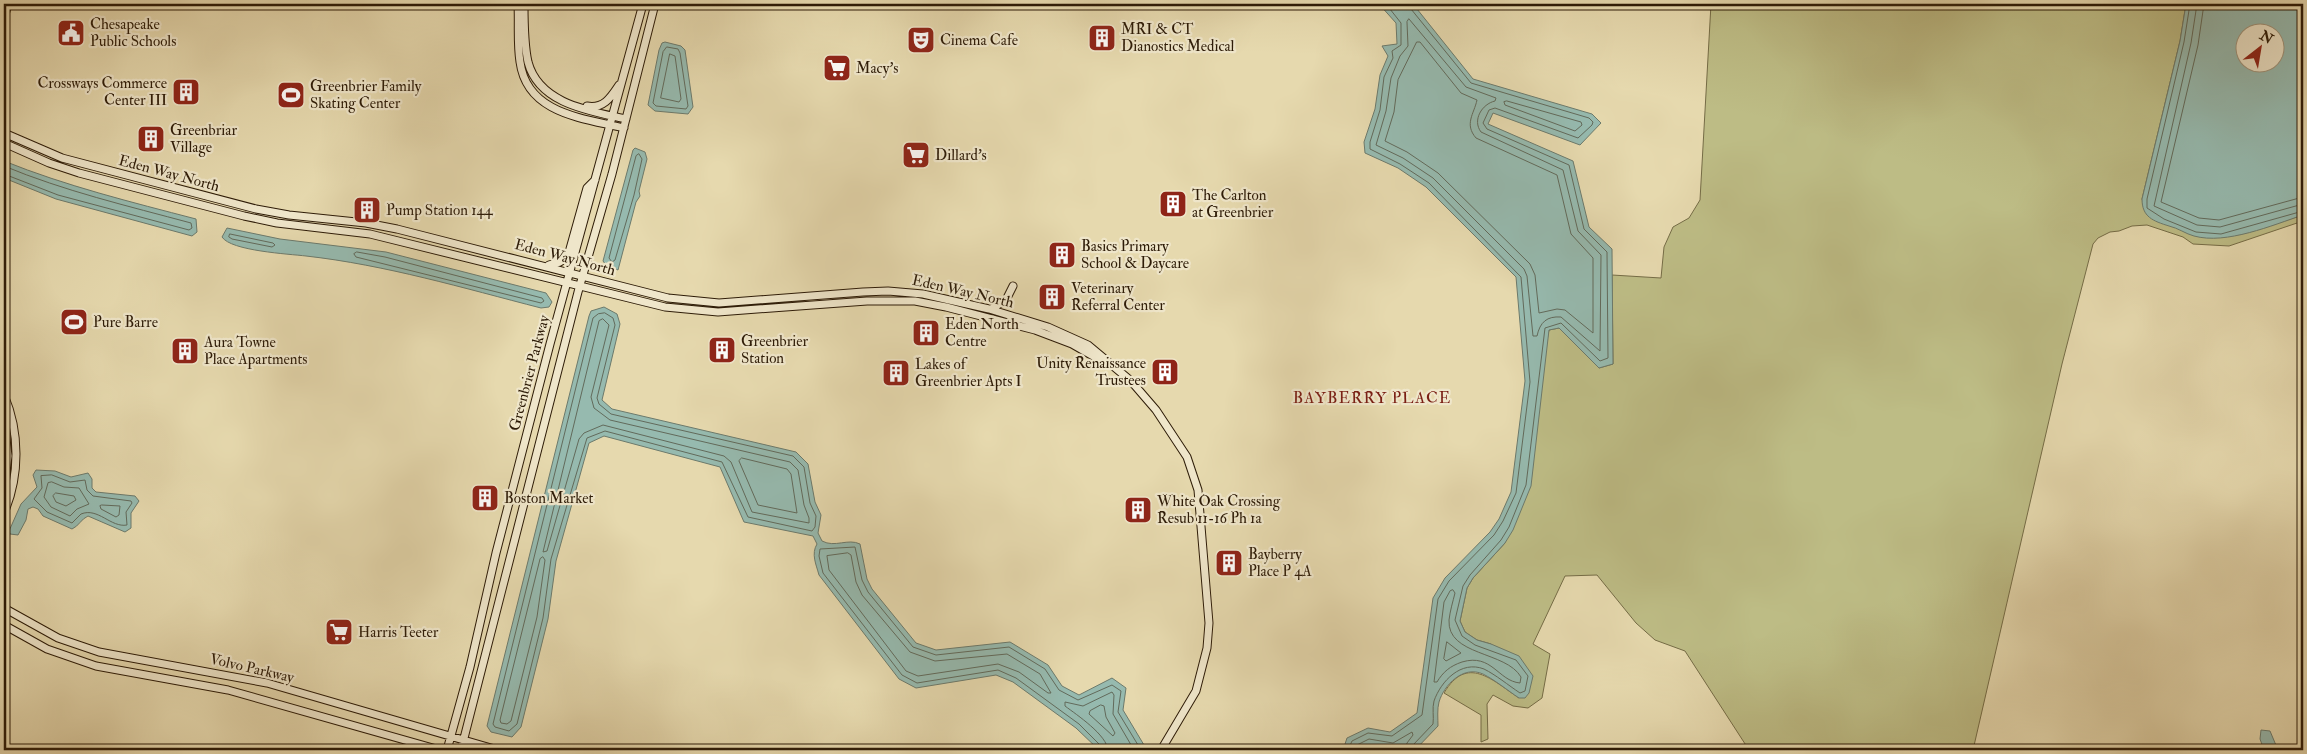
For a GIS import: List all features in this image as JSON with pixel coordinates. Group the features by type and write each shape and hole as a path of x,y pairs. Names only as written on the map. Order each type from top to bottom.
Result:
{"street":[{"path":"4,18 8,4"},
{"path":"518,4 520,62 529,88 540,100 556,111 624,128"},
{"path":"524,4 527,54 532,74 548,92 572,104 626,119"},
{"name":"Greenbrier Parkway","path":"447,750 479,630 496,553 643,4"},
{"name":"Greenbrier Parkway","path":"461,750 582,276 624,128 656,4"},
{"path":"572,104 592,107 601,106 609,99 623,78"},
{"name":"Eden Way North","path":"4,133 49,153 80,164 249,208 290,215 381,225 668,298 701,302 888,291 940,296 991,309 1071,336 1101,354 1136,386 1156,410 1175,437 1192,470 1200,499 1208,636 1203,672 1192,700 1161,750"},
{"name":"Eden Way North","path":"4,143 42,160 79,173 261,220 370,234 665,307 700,312 867,301 915,301 974,314 1046,334 1072,344 1116,368"},
{"path":"542,265 557,264 568,256 587,188 596,180"},
{"path":"991,309 1006,300 1013,286"},
{"path":"4,396 13,427 16,458 11,493 4,513"},
{"path":"4,422 8,456 4,487"},
{"name":"Volvo Parkway","path":"4,608 58,638 99,652 255,680 498,750"},
{"name":"Volvo Parkway","path":"4,625 47,649 96,666 222,688 440,750"}],"shaded area":[{"path":"1711,4 2186,4 2180,41 2142,199 2147,215 2174,227 2265,227 2303,215 2303,221 2229,246 2193,244 2183,237 2147,225 2132,226 2110,232 2098,238 2093,244 2062,364 1973,750 1749,750 1685,651 1655,640 1636,623 1597,575 1565,576 1533,644 1550,654 1542,698 1528,708 1513,706 1493,695 1487,704 1488,739 1481,742 1481,715 1444,693 1453,681 1462,675 1471,673 1489,678 1519,698 1491,644 1477,640 1465,632 1460,621 1467,588 1473,578 1505,543 1549,330 1559,328 1599,368 1613,364 1612,275 1661,278 1664,247 1673,227 1689,218 1700,200"}],"water":[{"path":"1379,4 1413,4 1473,79 1592,114 1601,123 1580,145 1493,113 1488,124 1573,161 1589,227 1612,249 1613,364 1599,368 1559,328 1549,330 1531,486 1513,530 1505,543 1473,578 1467,588 1460,621 1465,632 1477,640 1519,656 1533,676 1529,693 1525,698 1519,698 1483,674 1468,672 1455,678 1445,689 1438,705 1438,726 1415,750 1343,750 1347,738 1368,728 1390,732 1417,713 1433,598 1445,578 1490,532 1499,519 1511,492 1525,381 1516,277 1426,187 1398,168 1365,153 1364,142 1375,109 1380,75 1388,56 1382,46 1397,44 1396,23"},
{"path":"2186,4 2303,4 2303,215 2249,233 2220,238 2207,238 2191,235 2158,222 2146,214 2142,199 2180,41"},
{"path":"662,43 681,46 685,50 693,107 688,114 655,111 648,105 659,50"},
{"path":"635,148 645,152 647,159 639,191 640,196 636,202 618,270 606,265 603,261"},
{"path":"4,161 75,186 196,219 197,232 192,236 56,199 4,178"},
{"path":"227,228 280,239 386,252 546,293 552,302 549,307 541,308 366,265 248,249 227,242 222,237"},
{"path":"604,307 617,314 620,324 602,400 612,409 796,452 808,464 815,502 821,515 818,533 822,541 832,544 855,542 860,544 867,579 872,589 916,643 936,650 1010,642 1048,665 1062,686 1079,695 1112,678 1126,688 1123,710 1147,750 1099,750 1076,728 1013,682 996,675 916,688 899,679 819,575 814,555 817,544 813,536 744,522 720,467 604,436 589,443 556,561 548,619 521,727 512,737 491,732 487,726 589,316 591,311"},
{"path":"36,470 55,471 71,477 88,473 92,479 92,488 96,492 135,496 139,501 131,513 131,528 125,532 88,516 72,529 43,516 38,509 33,507 28,509 26,520 18,535 10,534 9,531 21,504 37,487 33,475"},
{"path":"2261,730 2270,731 2278,750 2264,750 2260,739"}],"place":[{"name":"Chesapeake Public Schools","path":"71,33"},
{"name":"MRI & CT Dianostics Medical","path":"1102,38"},
{"name":"Cinema Cafe","path":"921,40"},
{"name":"Macy's","path":"837,68"},
{"name":"Crossways Commerce Center III","path":"186,92"},
{"name":"Greenbrier Family Skating Center","path":"291,95"},
{"name":"Greenbriar Village","path":"151,139"},
{"name":"Dillard's","path":"916,155"},
{"name":"The Carlton at Greenbrier","path":"1173,204"},
{"name":"Pump Station 144","path":"367,210"},
{"name":"Basics Primary School & Daycare","path":"1062,255"},
{"name":"Veterinary Referral Center","path":"1052,297"},
{"name":"Pure Barre","path":"74,322"},
{"name":"Eden North Centre","path":"926,333"},
{"name":"Greenbrier Station","path":"722,350"},
{"name":"Aura Towne Place Apartments","path":"185,351"},
{"name":"Unity Renaissance Trustees","path":"1165,372"},
{"name":"Lakes of Greenbrier Apts I","path":"896,373"},
{"name":"Boston Market","path":"485,498"},
{"name":"White Oak Crossing Resub 11-16 Ph 1a","path":"1138,510"},
{"name":"Bayberry Place P 4A","path":"1229,563"},
{"name":"Harris Teeter","path":"339,632"}],"district":[{"name":"BAYBERRY PLACE","path":"1372,397"}]}
